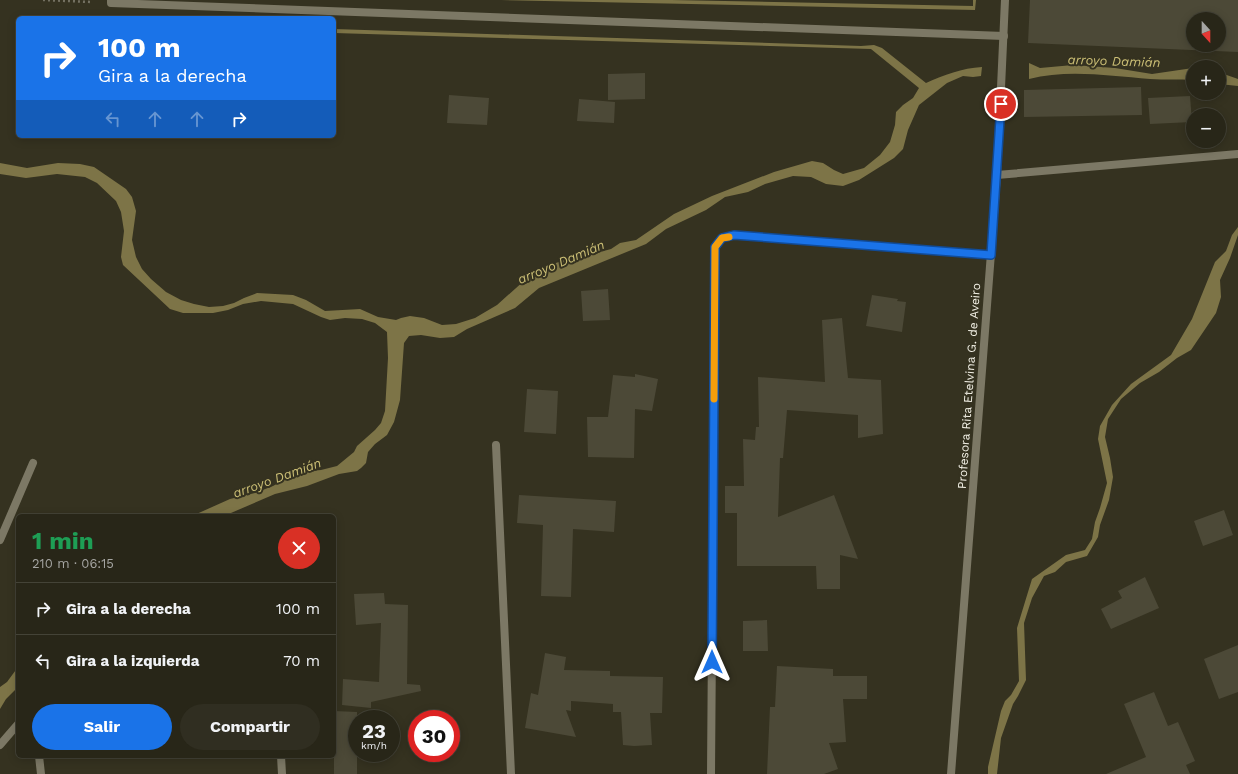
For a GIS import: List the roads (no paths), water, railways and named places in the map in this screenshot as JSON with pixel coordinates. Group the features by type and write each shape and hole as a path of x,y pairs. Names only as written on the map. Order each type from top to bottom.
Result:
{"street":[{"name":"Profesora Rita Etelvina G. de Aveiro","path":"951,774 998,175 1005,0"},
{"path":"111,1 1004,36"},
{"path":"998,175 1238,154"},
{"path":"711,774 715,247 722,238 734,235 991,255"},
{"path":"496,444 511,774"},
{"path":"0,540 33,463"},
{"path":"0,745 3,735 16,725"},
{"path":"39,758 42,774"},
{"path":"281,758 282,774"}],"water":[{"path":"501,0 671,0 973,6 973,0 976,0 975,10"},
{"name":"arroyo Damián","path":"336,29 861,46 874,45 882,48 926,83 953,72 982,67 981,76 963,76 947,83 919,105 908,130 903,149 894,158 859,180 843,186 826,184 811,177 793,176 765,184 748,192 725,197 706,210 666,229 646,244 539,288 515,308 467,329 454,337 440,338 421,335 409,336 404,343 400,400 394,422 387,435 375,444 368,452 366,463 361,468 357,471 339,474 307,486 275,494 229,514 196,514 230,499 255,493 273,486 298,472 321,470 337,466 354,452 357,446 375,430 381,423 385,411 388,358 387,332 375,323 362,319 345,318 330,320 293,304 261,301 243,304 228,310 213,313 183,313 170,309 123,265 121,257 124,231 121,212 116,201 97,183 85,177 57,174 26,178 0,174 0,163 27,168 58,163 80,164 94,167 126,189 132,197 136,211 132,240 136,257 142,269 151,279 166,292 181,300 209,307 223,306 234,303 257,293 293,295 306,300 325,311 360,309 378,317 396,320 410,316 424,318 442,325 456,324 475,318 497,305 536,270 573,257 585,256 611,249 620,243 636,240 674,214 712,196 774,172 812,161 823,163 843,174 864,168 880,155 890,142 895,125 896,112 913,98 919,88 871,49 336,33"},
{"path":"1029,63 1040,68 1073,65 1115,68 1152,74 1186,69 1186,80 1150,79 1089,74 1059,74 1029,79"},
{"path":"1226,75 1238,79 1238,86 1226,85"},
{"path":"1238,227 1238,235 1220,280 1221,297 1216,313 1191,350 1140,383 1121,399 1108,419 1105,437 1113,477 1109,500 1100,525 1098,537 1087,556 1066,562 1055,572 1044,576 1032,598 1024,623 1026,680 1013,704 1001,738 997,774 988,774 988,767 1001,711 1005,701 1011,695 1019,681 1017,628 1032,579 1066,555 1085,550 1092,539 1095,522 1107,483 1098,439 1100,426 1112,405 1131,384 1171,355 1192,319 1215,262 1226,251 1232,235"},
{"path":"16,670 16,689 6,699 0,709 0,687 7,682"}]}
